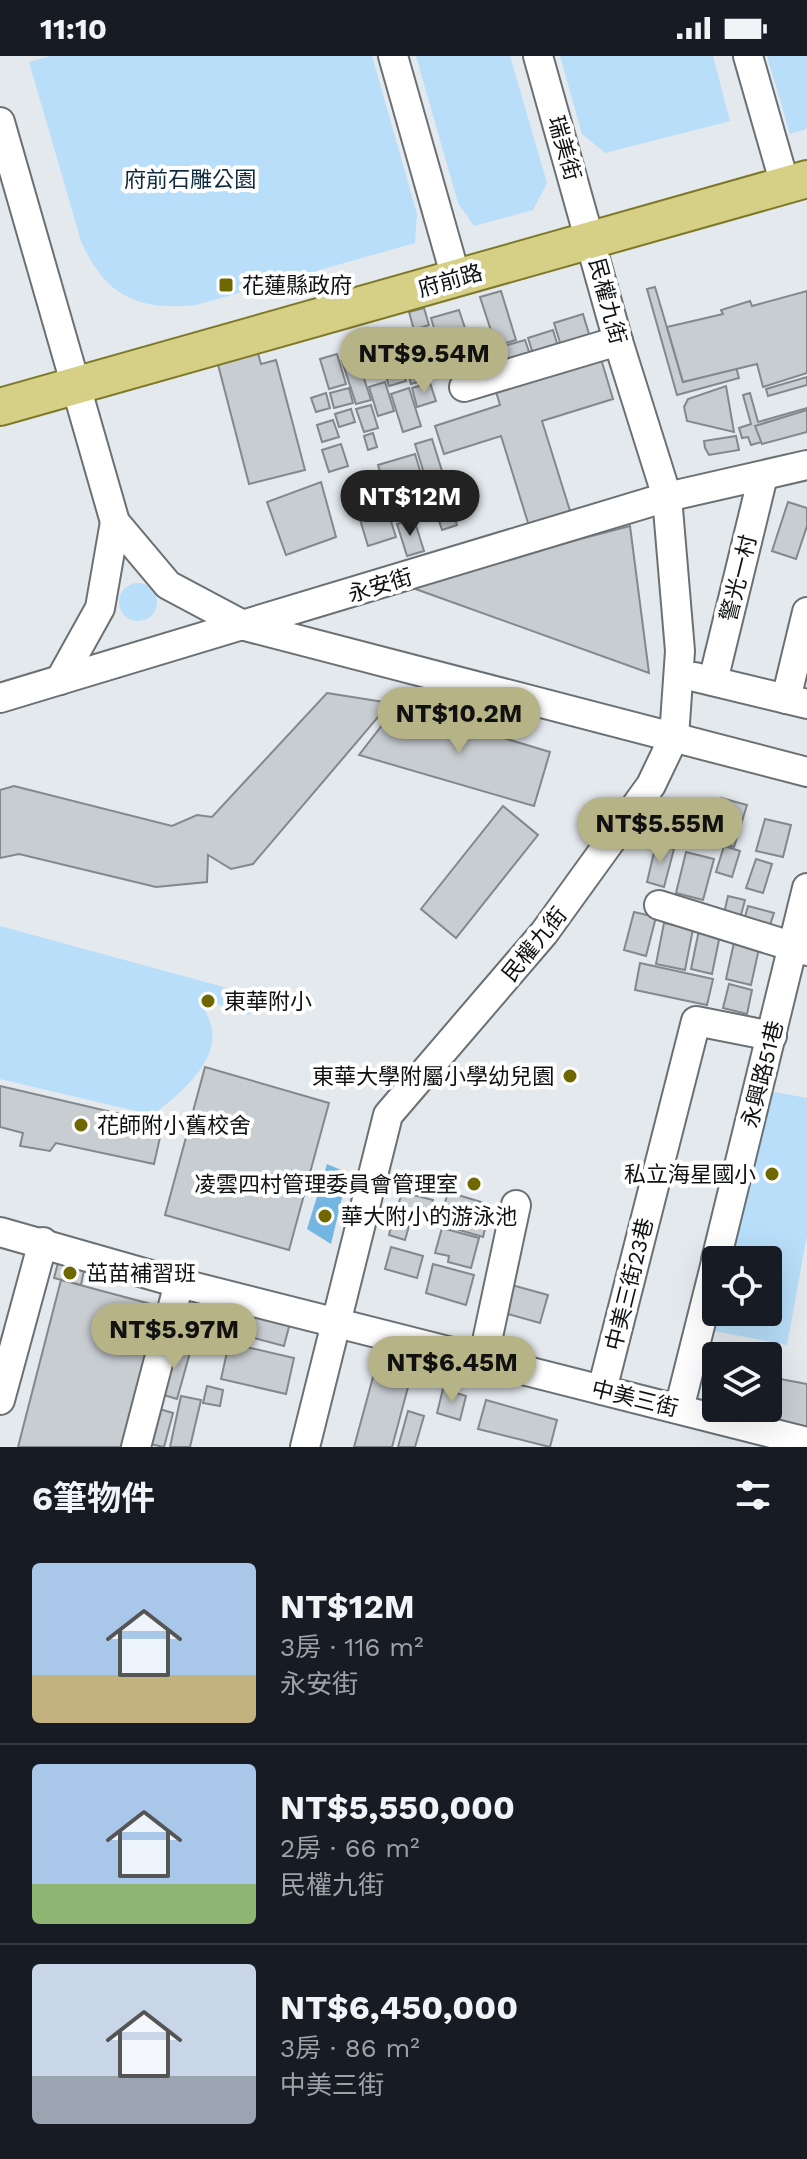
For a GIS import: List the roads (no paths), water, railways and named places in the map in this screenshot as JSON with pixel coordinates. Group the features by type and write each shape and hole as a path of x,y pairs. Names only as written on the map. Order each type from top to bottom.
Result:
{"main road":[{"name":"府前路","path":"0,407 796,182"}],"street":[{"path":"393,56 456,278"},
{"name":"瑞美街","path":"538,56 591,240"},
{"path":"748,56 796,182"},
{"path":"0,122 115,522 168,585 245,626 807,772"},
{"name":"民權九街","path":"305,1447 388,1115 544,933 651,785 674,737 680,674 667,497 618,341 591,240"},
{"path":"464,387 618,341"},
{"name":"永安街","path":"0,698 667,497 807,465"},
{"name":"警光一村","path":"713,681 763,476"},
{"path":"60,680 100,608 115,522"},
{"path":"680,674 796,702 807,612"},
{"name":"永興路51巷","path":"720,1246 772,1036 799,950 807,888"},
{"path":"659,905 799,950"},
{"name":"中美三街23巷","path":"602,1390 696,1021 772,1036"},
{"path":"483,1360 516,1205"},
{"name":"中美三街","path":"0,1232 179,1283 807,1442"},
{"path":"0,1400 43,1242"},
{"path":"136,1447 179,1283"},
{"name":"永興路51巷","path":"679,1409 702,1317"}],"place":[{"name":"花蓮縣政府","path":"226,285"},
{"name":"東華附小","path":"208,1001"},
{"name":"東華大學附屬小學幼兒園","path":"570,1076"},
{"name":"花師附小舊校舍","path":"81,1125"},
{"name":"私立海星國小","path":"772,1174"},
{"name":"凌雲四村管理委員會管理室","path":"474,1184"},
{"name":"華大附小的游泳池","path":"325,1216"},
{"name":"茁苗補習班","path":"70,1273"}],"park label":[{"name":"府前石雕公園","path":"190,179"}]}
